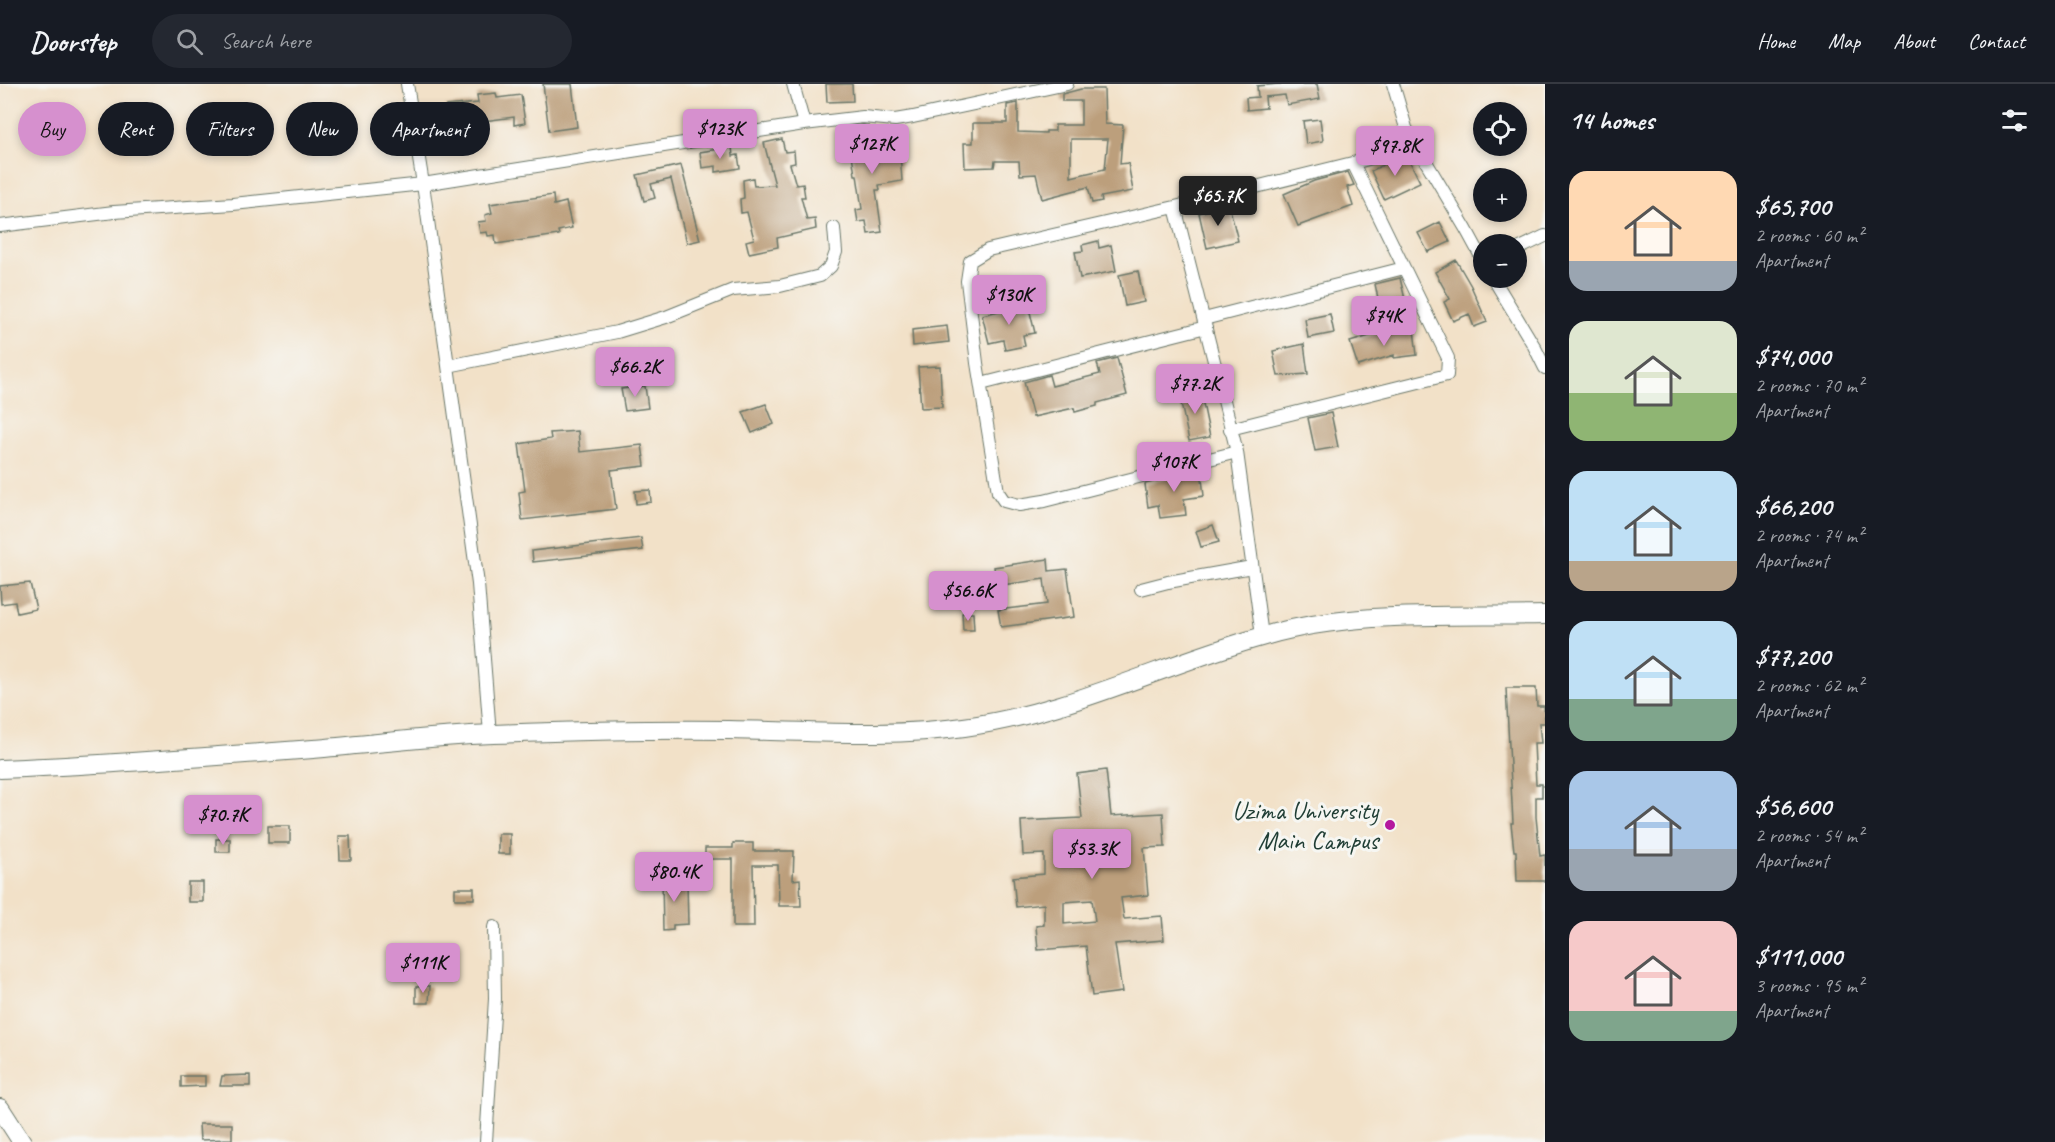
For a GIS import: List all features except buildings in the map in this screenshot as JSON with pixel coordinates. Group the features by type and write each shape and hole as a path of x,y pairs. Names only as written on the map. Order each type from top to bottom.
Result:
{"main road":[{"path":"0,769 140,763 490,734 727,730 914,733 1013,719 1066,704 1262,636 1296,628 1336,622 1394,618 1545,615"},
{"path":"0,1108 22,1142"}],"street":[{"path":"407,84 478,584 490,734"},
{"path":"793,84 804,124"},
{"path":"0,225 114,212 233,204 423,184 804,124 863,117 896,120 1067,84"},
{"path":"1393,84 1406,128 1473,242"},
{"path":"1237,452 1044,501 1019,505 1004,501 998,492 981,384 967,281 970,261 988,250 1417,147"},
{"path":"1230,429 1447,375 1448,358 1353,163"},
{"path":"1174,207 1237,452 1262,636"},
{"path":"448,366 617,332 666,317 733,290 780,286 820,276 831,266 836,252 834,228"},
{"path":"1527,245 1545,236"},
{"path":"981,384 1404,268"},
{"path":"1499,288 1545,368"},
{"path":"1141,589 1252,567"},
{"path":"486,1142 495,999 494,927"}],"place":[{"name":"Uzima University Main Campus","path":"1390,825"}]}
